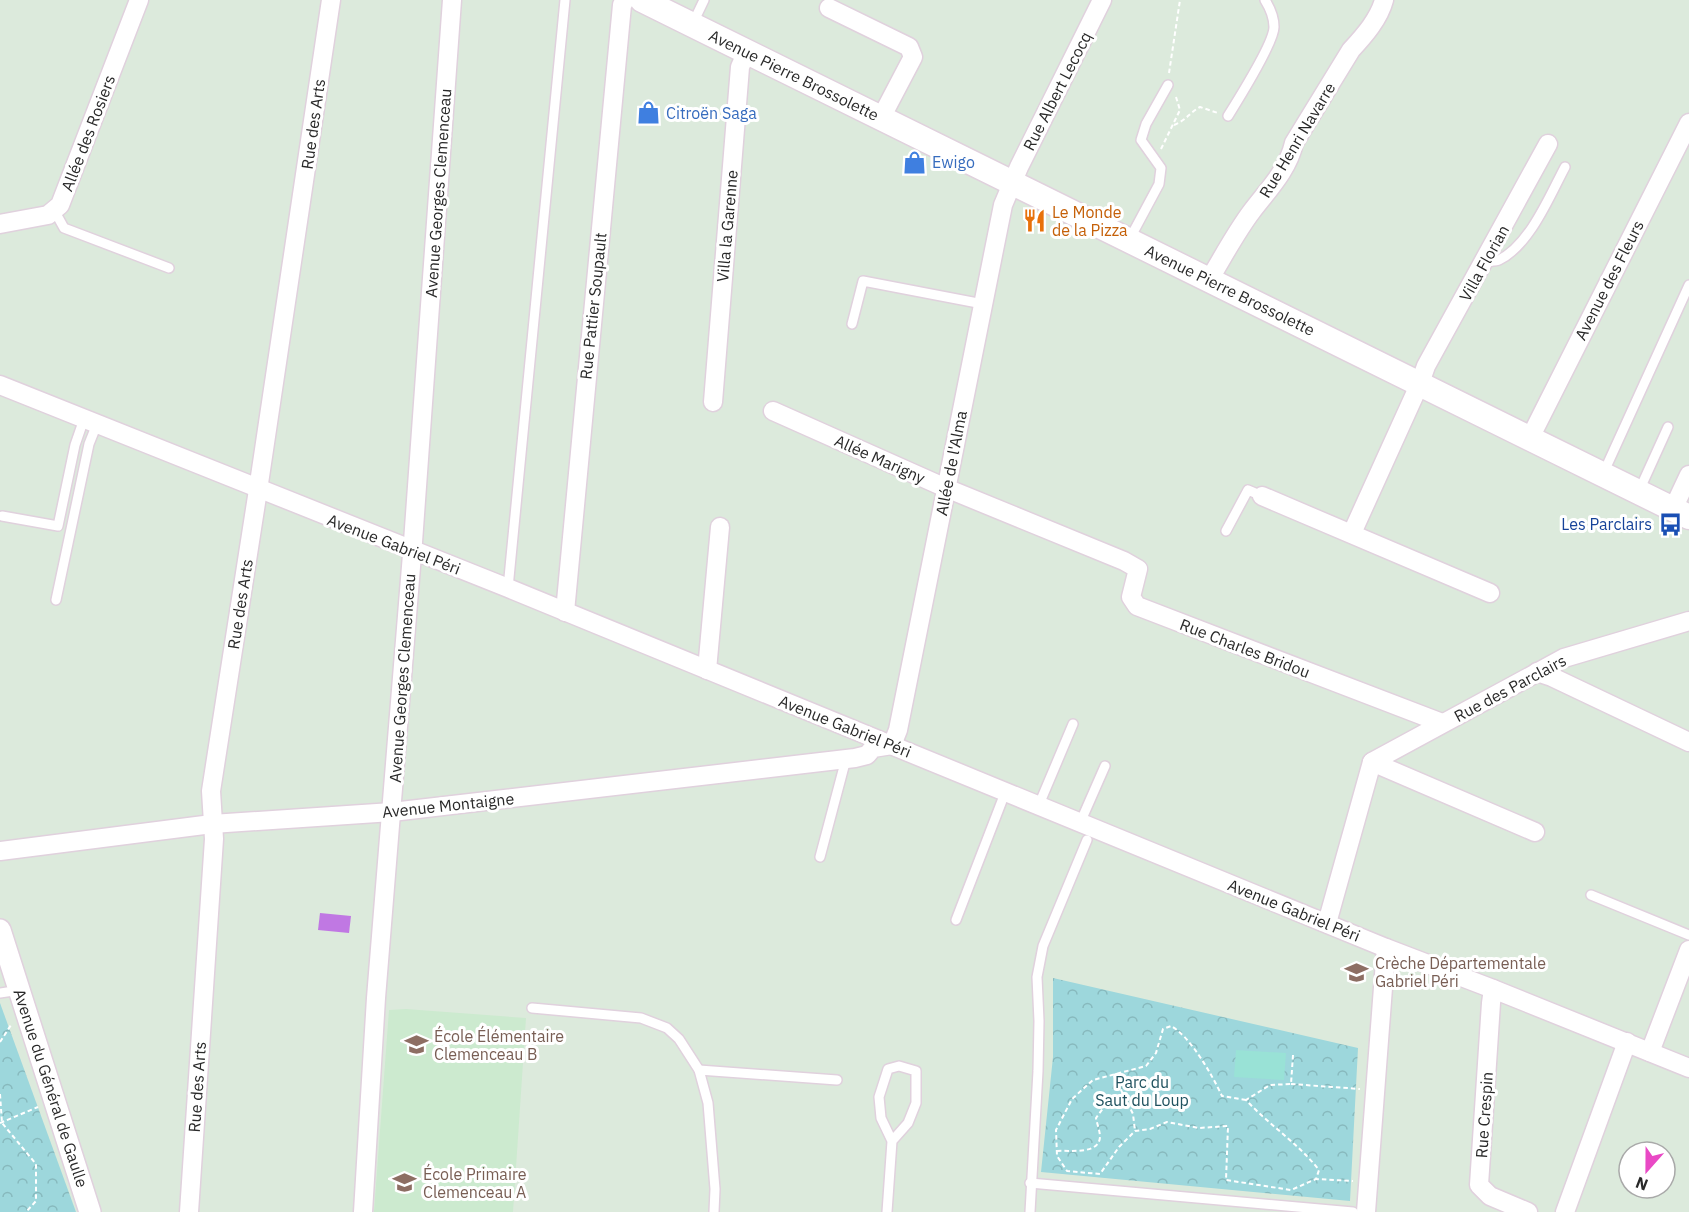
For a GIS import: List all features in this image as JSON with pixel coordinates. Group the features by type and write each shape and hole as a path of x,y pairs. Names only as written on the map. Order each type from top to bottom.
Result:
{"main road":[{"name":"Avenue Pierre Brossolette","path":"642,0 1681,513"}],"street":[{"name":"Allée des Rosiers","path":"0,224 48,215 60,205 139,0"},
{"name":"Rue des Arts","path":"189,1212 214,839 211,791 332,0"},
{"name":"Avenue Georges Clemenceau","path":"363,1212 376,998 412,551 452,0"},
{"name":"Rue Pattier Soupault","path":"564,612 621,17 625,0"},
{"name":"Rue Albert Lecocq","path":"1012,182 1102,0"},
{"name":"Rue Henri Navarre","path":"1209,280 1252,212 1266,195 1289,158 1294,143 1351,50 1362,39 1374,20 1384,0"},
{"path":"829,8 909,47 913,57 881,118"},
{"name":"Villa la Garenne","path":"712,402 740,67 747,51"},
{"name":"Avenue des Fleurs","path":"1530,438 1689,123"},
{"name":"Villa Florian","path":"1352,532 1426,366 1548,144"},
{"name":"Allée de l'Alma","path":"892,745 898,730 1003,205 1012,182"},
{"name":"Avenue Gabriel Péri","path":"0,385 508,588 892,745 1038,807 1084,832 1327,923 1689,1068"},
{"name":"Allée Marigny","path":"773,411 1088,548"},
{"path":"1681,513 1689,475"},
{"path":"1262,496 1352,532 1490,593"},
{"path":"707,670 720,527"},
{"name":"Rue Charles Bridou","path":"1088,548 1124,561 1138,569 1131,597 1137,606 1442,723"},
{"name":"Rue des Parclairs","path":"1372,762 1564,658 1689,621"},
{"path":"1537,672 1689,742"},
{"name":"Avenue Montaigne","path":"0,851 212,824 392,812 846,759 867,755 873,748 892,745"},
{"path":"1327,923 1372,762 1535,832"},
{"name":"Avenue du Général de Gaulle","path":"0,930 10,991 55,1101 90,1212"},
{"path":"1366,1212 1386,948"},
{"path":"1650,1052 1689,950"},
{"name":"Rue Crespin","path":"1493,989 1479,1185 1490,1196 1528,1212"},
{"path":"1565,1212 1627,1042"}],"lane":[{"path":"508,588 565,0"},
{"path":"692,25 704,0"},
{"path":"1228,116 1275,28 1271,10 1264,0"},
{"path":"1129,240 1159,184 1161,168 1141,140 1146,124 1168,85"},
{"path":"1485,261 1497,261 1514,250 1538,218 1565,167"},
{"path":"54,210 64,228 170,268"},
{"path":"852,324 863,281 983,304"},
{"path":"1602,474 1689,285"},
{"path":"2,516 58,526 75,445 90,422"},
{"path":"56,600 89,444 90,422"},
{"path":"1639,492 1668,428"},
{"path":"1226,531 1248,490 1262,496"},
{"path":"1038,807 1073,724"},
{"path":"820,857 846,759"},
{"path":"1030,1212 1038,1071 1037,977 1042,946 1084,832 1105,766"},
{"path":"956,920 1005,793"},
{"path":"1591,895 1689,935"},
{"path":"532,1008 633,1017 667,1028 678,1039 699,1070 708,1103 715,1189 714,1212"},
{"path":"887,1212 892,1141 881,1118 879,1097 888,1069 899,1066 916,1071 916,1103 908,1123 892,1141"},
{"path":"699,1070 837,1080"},
{"path":"1030,1183 1353,1212"}],"path":[{"path":"1174,125 1186,120 1194,110 1200,107 1228,116"},
{"path":"1316,1179 1319,1170 1302,1149 1264,1119 1246,1100 1222,1096 1214,1080 1180,1031 1171,1026 1163,1029 1156,1053 1146,1066 1093,1080 1072,1099 1056,1130 1057,1156 1067,1171 1100,1174 1119,1147 1135,1131 1150,1129 1167,1122 1199,1128 1228,1126 1226,1180 1291,1190 1316,1179 1368,1182"},
{"path":"1291,1084 1293,1055"},
{"path":"1114,1074 1133,1114 1135,1131"},
{"path":"1246,1100 1270,1085 1352,1088 1375,1092"},
{"path":"0,1094 1,1123 36,1164 38,1182 36,1201 26,1212"},
{"path":"1057,1151 1087,1150 1097,1145 1100,1138 1096,1118 1104,1107 1123,1096"},
{"path":"1,1123 55,1101"}],"shaded area":[{"path":"320,913 351,916 349,933 318,930"},
{"path":"406,1009 526,1018 513,1212 374,1212 389,1010"},
{"path":"1236,1050 1286,1053 1284,1080 1234,1077"}],"green space":[{"name":"Parc du Saut du Loup","path":"1053,978 1358,1048 1350,1201 1041,1172 1053,1057"},
{"path":"0,1003 76,1212 0,1212"}],"place":[{"name":"Citroën Saga","path":"648,113"},
{"name":"Ewigo","path":"914,162"},
{"name":"Le Monde de la Pizza","path":"1034,221"},
{"name":"Les Parclairs","path":"1670,524"},
{"name":"Crèche Départementale Gabriel Péri","path":"1357,972"},
{"name":"École Élémentaire Clemenceau B","path":"416,1045"},
{"name":"École Primaire Clemenceau A","path":"405,1183"}]}
